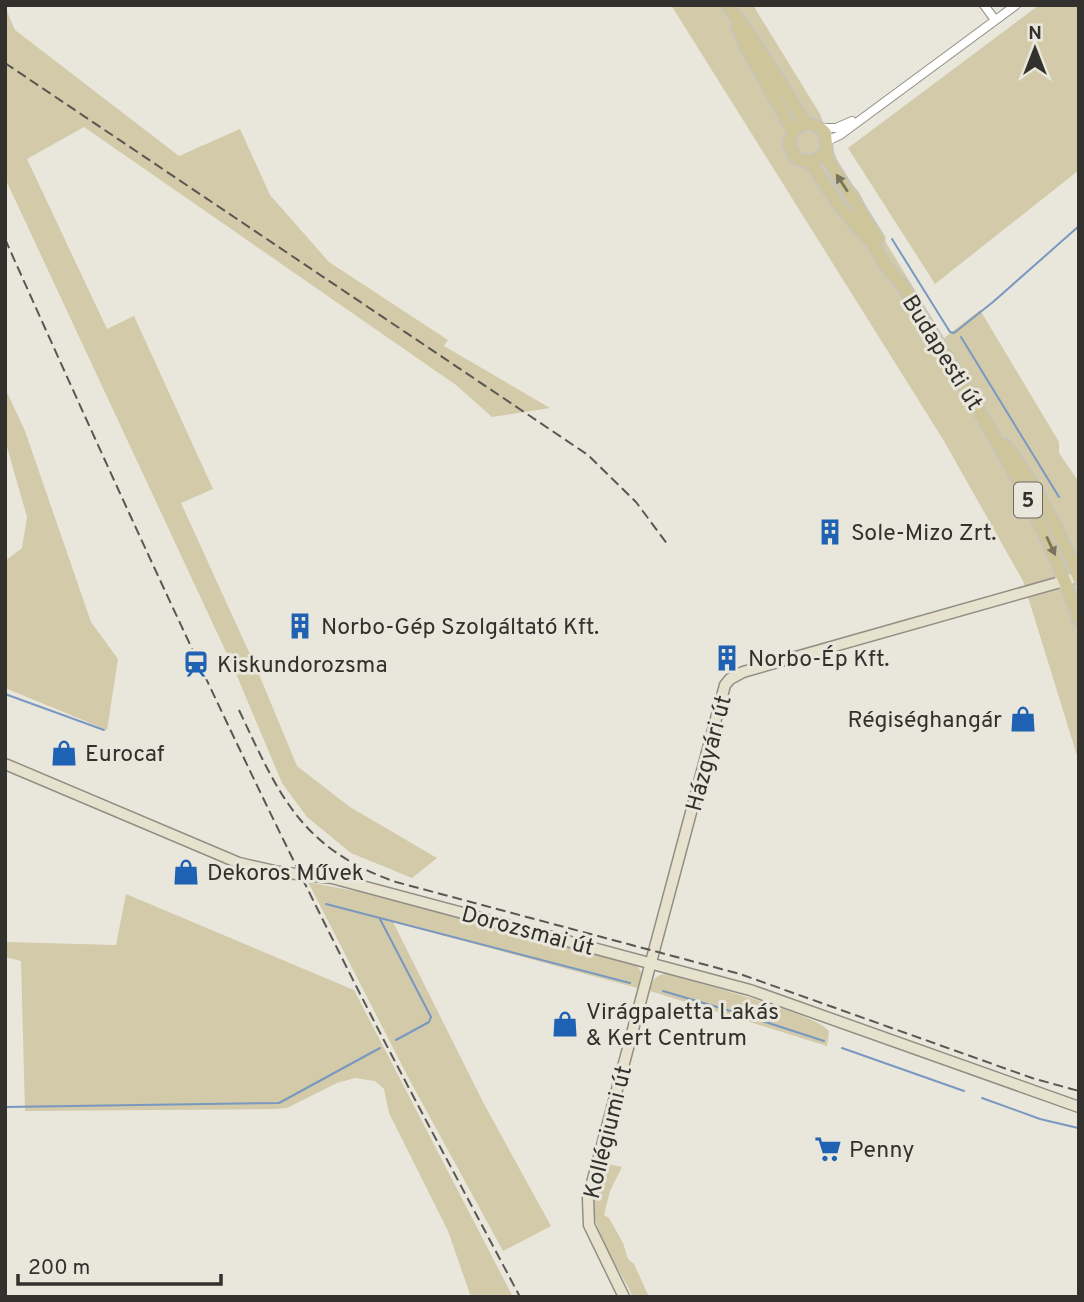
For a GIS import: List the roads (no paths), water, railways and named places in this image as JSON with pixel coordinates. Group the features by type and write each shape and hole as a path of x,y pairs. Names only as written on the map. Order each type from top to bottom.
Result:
{"main road":[{"name":"Budapesti út","path":"731,11 751,36 806,124"},
{"name":"Budapesti út","path":"731,11 744,43 793,131 789,145 791,153 803,162 810,162 841,208 873,244 886,266 901,283 986,420 1051,544 1076,578"},
{"path":"793,131 806,124 820,128"},
{"name":"Budapesti út","path":"820,128 833,169 893,263 901,283"},
{"path":"810,162 819,159 826,146"},
{"name":"Budapesti út","path":"986,420 1023,468 1065,545 1076,578 1079,620"},
{"path":"1065,545 1079,555"},
{"name":"Házgyári út","path":"652,963 723,690 730,679 743,672 1076,578"},
{"name":"Dorozsmai út","path":"5,764 239,863 279,872 332,878 750,990 1079,1107"},
{"name":"Kollégiumi út","path":"624,1297 592,1233 587,1207 652,963"},
{"name":"Dorozsmai út","path":"1053,1098 1079,1101"}],"street":[{"path":"984,5 995,20"},
{"path":"826,146 1016,5"},
{"path":"820,128 836,128 862,118"}],"waterway":[{"path":"892,239 950,332 954,333 1079,226"},
{"path":"961,337 1059,497"},
{"path":"5,694 104,730"},
{"path":"326,904 630,983"},
{"path":"380,919 431,1017 429,1022 396,1040"},
{"path":"663,991 824,1041"},
{"path":"5,1107 279,1103 380,1048"},
{"path":"842,1048 964,1091"},
{"path":"982,1098 1040,1119 1078,1128"}],"railway":[{"path":"5,63 588,455 636,502 668,545"},
{"path":"5,239 129,512 299,873 520,1297"},
{"path":"239,710 267,768 297,816 337,853 364,869 396,882 740,974 1032,1078 1079,1091"}],"place":[{"name":"Sole-Mizo Zrt.","path":"830,532"},
{"name":"Norbo-Gép Szolgáltató Kft.","path":"300,626"},
{"name":"Norbo-Ép Kft.","path":"727,658"},
{"name":"Kiskundorozsma","path":"196,664"},
{"name":"Régiséghangár","path":"1023,719"},
{"name":"Eurocaf","path":"64,753"},
{"name":"Dekoros Művek","path":"186,872"},
{"name":"Virágpaletta Lakás & Kert Centrum","path":"565,1024"},
{"name":"Penny","path":"828,1149"}]}
